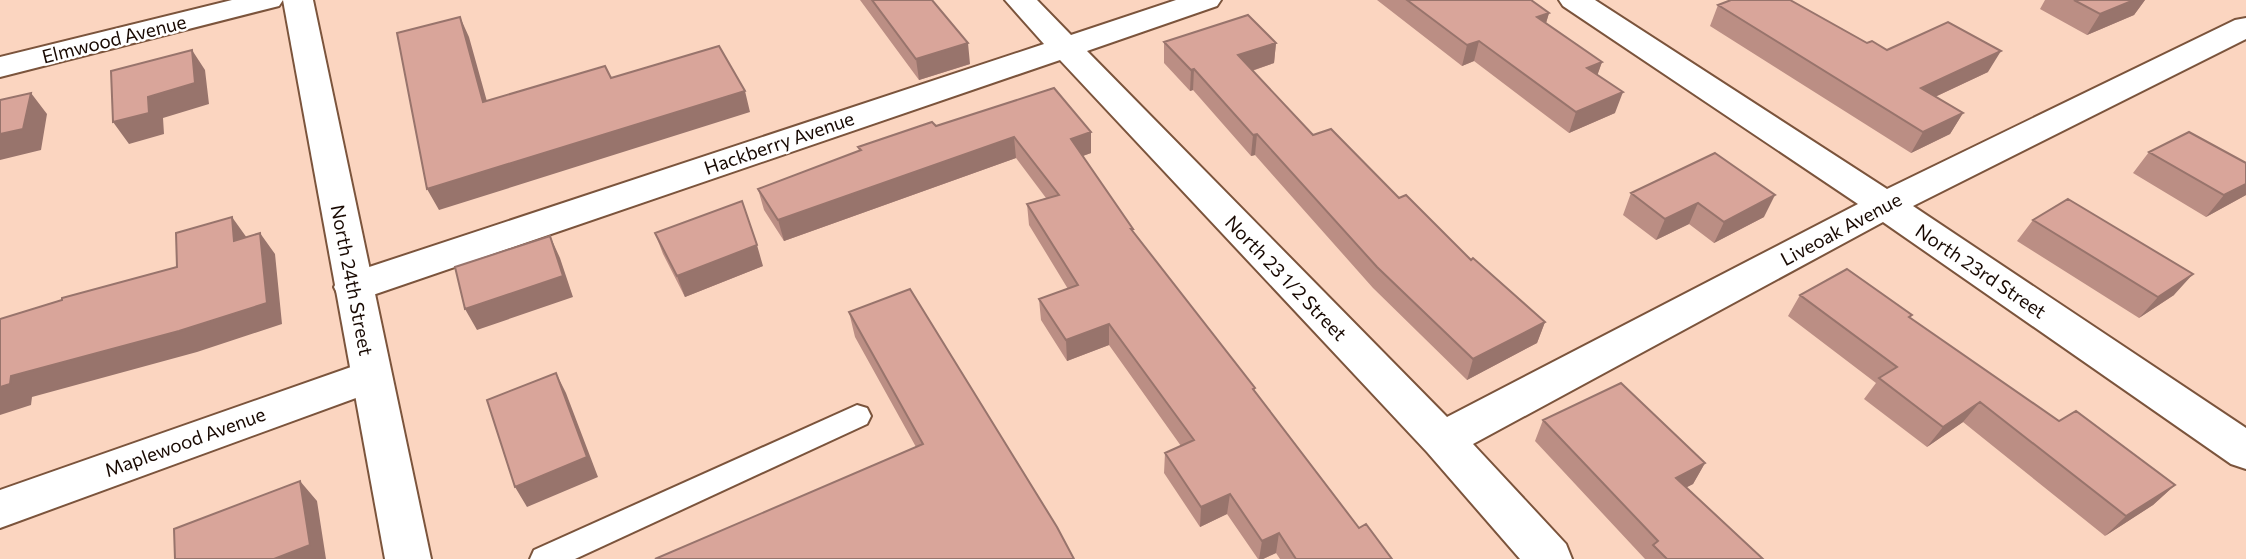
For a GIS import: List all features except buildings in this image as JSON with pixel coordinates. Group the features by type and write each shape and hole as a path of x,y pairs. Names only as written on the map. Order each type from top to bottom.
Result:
{"street":[{"name":"Elmwood Avenue","path":"0,67 268,0"},
{"name":"North 24th Street","path":"298,0 408,559"},
{"name":"North 23 1/2 Street","path":"1020,0 1442,440 1549,559"},
{"name":"Hackberry Avenue","path":"353,287 1206,0"},
{"name":"North 23rd Street","path":"1574,0 1885,205 2246,451"},
{"name":"Liveoak Avenue","path":"1442,440 1885,205 2246,27"},
{"name":"Maplewood Avenue","path":"0,509 371,376"}],"lane":[{"path":"545,559 857,416"}]}
